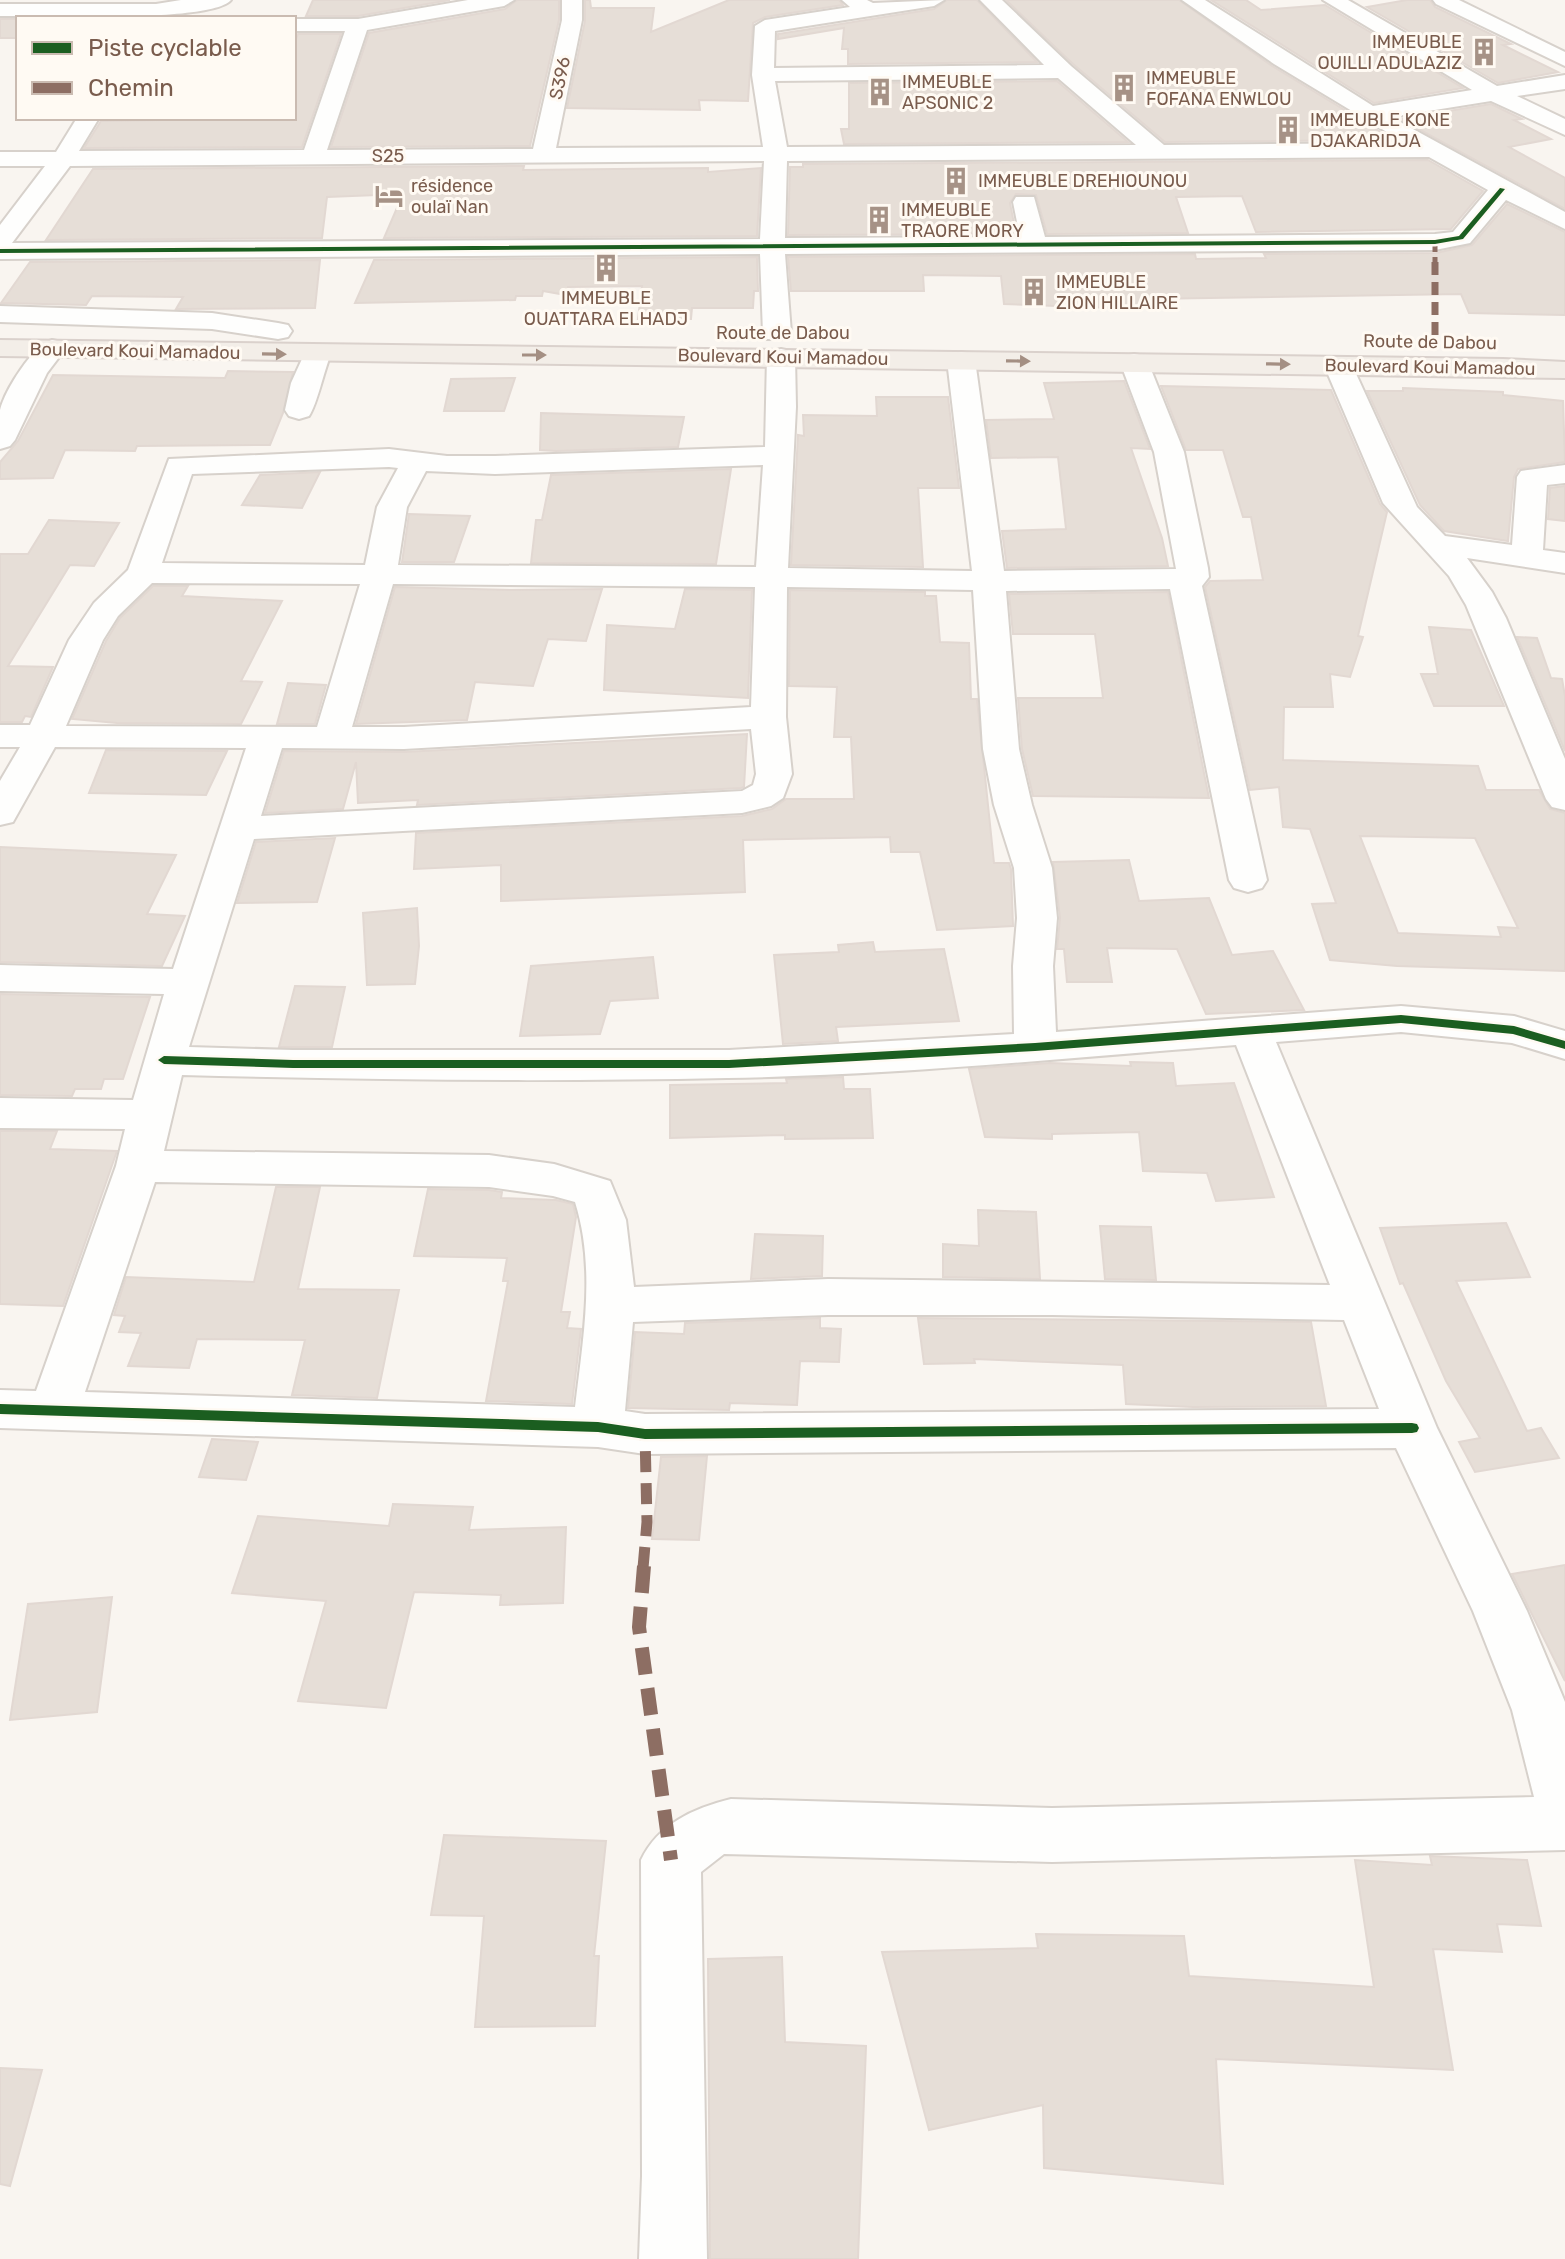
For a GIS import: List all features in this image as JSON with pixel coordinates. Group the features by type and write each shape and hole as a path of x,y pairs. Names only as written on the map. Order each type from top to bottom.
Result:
{"main road":[{"name":"Route de Dabou","path":"0,328 278,331 779,345 832,333"},
{"name":"Boulevard Koui Mamadou","path":"0,348 317,354 779,345 950,347 1134,362 1565,370"},
{"name":"Route de Dabou","path":"950,347 1565,345"}],"street":[{"path":"0,10 154,9 221,0"},
{"path":"296,25 358,25 504,0"},
{"name":"S396","path":"543,155 572,20 572,0"},
{"path":"239,828 742,802 758,798 770,790 774,774 768,717 771,577 782,407 772,246 776,154 763,75 766,25 861,5 934,0"},
{"path":"990,0 1063,71 1159,152"},
{"path":"1192,0 1433,150 1565,222"},
{"path":"1333,0 1493,93 1565,128"},
{"path":"1443,0 1565,60"},
{"path":"313,157 358,25"},
{"path":"763,75 1063,71"},
{"path":"1371,113 1565,82"},
{"path":"0,242 62,160 87,120"},
{"name":"S25","path":"0,159 1433,150"},
{"path":"0,251 1445,241 1461,238 1502,189"},
{"path":"1025,202 1034,244"},
{"path":"0,314 212,321 278,331"},
{"path":"950,347 989,581 1001,749 1013,805 1033,868 1037,918 1033,966 1035,1047"},
{"path":"0,440 34,371 52,348"},
{"path":"299,410 305,383 317,354"},
{"path":"143,573 1184,580 1193,577 1169,452 1134,362"},
{"path":"1338,365 1398,503 1411,521 1438,544 1469,581 1492,623 1536,736 1565,799"},
{"path":"0,814 43,737 86,640 106,610 143,573 180,465 373,458 483,465 778,456"},
{"path":"331,739 380,573 392,507 416,462"},
{"path":"1527,558 1532,477 1565,474"},
{"path":"1438,544 1565,563"},
{"path":"1184,580 1248,880"},
{"path":"0,736 268,736 331,739 466,735 768,717"},
{"path":"54,1411 138,1166 148,1115 164,1060 268,736"},
{"path":"0,978 191,982"},
{"path":"164,1060 293,1064 729,1064 1035,1047 1401,1019 1514,1030 1565,1045"},
{"path":"1250,1029 1412,1428 1500,1611 1540,1710 1565,1803"},
{"path":"0,1113 148,1115"},
{"path":"138,1166 489,1171 573,1185 594,1192 604,1217 610,1305 598,1427"},
{"path":"610,1305 828,1297 1052,1297 1361,1303"},
{"path":"0,1409 598,1427 645,1434 1412,1428"},
{"path":"673,2259 675,2176 671,1860 709,1831 731,1826 1052,1835 1565,1823"}],"building":[{"path":"313,0 450,0 358,16 306,16"},
{"path":"517,0 559,0 559,20 530,146 331,147 369,33 505,9"},
{"path":"585,0 590,0 591,8 654,8 651,32 729,0 839,0 843,5 765,17 753,23 748,101 699,100 700,110 567,108 585,21"},
{"path":"947,0 977,0 1037,62 848,64 848,49 842,49 844,28 778,39 778,34 934,9"},
{"path":"1006,0 1179,0 1272,66 1394,140 1165,142 1073,64"},
{"path":"1211,0 1246,0 1261,10 1325,5 1463,88 1374,103"},
{"path":"1407,0 1430,0 1435,7 1511,44 1503,45 1558,72 1498,83 1367,7"},
{"path":"0,19 16,19 16,38 0,38"},
{"path":"298,34 341,34 302,147 84,148 101,121 296,120"},
{"path":"1057,81 1128,142 844,144 841,129 849,129 849,83"},
{"path":"1491,104 1522,119 1514,120 1551,139 1509,147 1565,178 1565,209 1400,119"},
{"path":"1428,160 1483,191 1451,229 1256,232 1242,196 1176,197 1188,233 1047,234 1036,195 1016,194 1010,203 1016,234 788,235 790,167 803,167 803,164"},
{"path":"524,166 523,170 708,168 708,172 761,168 757,236 384,238 403,194 327,197 322,238 46,240 93,169"},
{"path":"1507,204 1565,232 1565,315 1469,313 1461,294 1147,299 1149,305 1110,305 1111,308 1004,304 1001,276 923,275 924,291 791,291 788,257 1195,254 1196,259 1266,258 1264,254 1436,253 1472,245"},
{"path":"757,257 758,291 754,291 753,308 692,308 691,319 638,319 642,286 568,287 566,295 543,291 542,296 516,296 515,300 355,303 374,260"},
{"path":"320,260 315,308 176,309 183,297 92,296 86,305 1,303 30,262"},
{"path":"228,371 293,372 283,413 270,445 137,446 135,451 65,450 53,478 0,479 0,462 18,441 53,375 225,378"},
{"path":"515,378 504,411 444,411 451,379"},
{"path":"1124,381 1150,449 1131,448 1162,538 1168,566 1007,568 1002,531 1066,529 1058,457 991,458 986,420 1054,419 1044,383"},
{"path":"1161,386 1331,390 1380,504 1387,512 1358,636 1363,637 1350,677 1330,674 1333,707 1284,707 1283,760 1478,766 1486,790 1539,790 1550,809 1565,813 1565,971 1397,966 1330,960 1312,904 1336,903 1310,829 1283,827 1279,787 1250,790 1205,587 1210,581 1263,580 1251,517 1243,517 1223,450 1186,450","holes":["1360,836 1475,838 1518,928 1498,927 1501,937 1398,933"]},
{"path":"1403,388 1503,392 1503,395 1563,401 1565,462 1518,469 1514,477 1508,541 1444,531 1420,505 1367,391 1403,391"},
{"path":"876,397 948,397 959,488 918,488 923,567 791,565 798,435 804,436 803,415 877,416"},
{"path":"541,413 684,417 678,447 556,451 540,450"},
{"path":"731,469 716,564 531,563 536,520 542,520 551,475"},
{"path":"320,472 302,508 242,505 260,475"},
{"path":"1565,486 1565,521 1548,519 1550,488"},
{"path":"409,514 470,516 454,562 402,562"},
{"path":"49,520 119,523 94,566 70,565 8,666 53,667 31,717 25,716 22,722 0,722 0,554 28,554"},
{"path":"153,586 188,586 182,596 282,601 241,681 262,682 241,724 117,723 72,719 106,641 120,618"},
{"path":"395,587 602,589 586,641 548,639 533,686 475,682 467,720 356,724"},
{"path":"685,589 752,590 748,698 604,690 607,625 675,629"},
{"path":"790,590 925,592 925,596 936,596 940,642 969,643 971,699 977,699 994,863 1009,863 1011,869 1013,926 937,930 920,852 891,852 890,837 743,840 745,892 501,901 501,865 414,869 416,833 742,816 772,809 786,799 854,799 851,737 834,737 837,687 789,686"},
{"path":"1168,592 1209,798 1033,796 1022,749 1018,698 1103,698 1095,634 1013,634 1009,594"},
{"path":"1429,627 1471,630 1504,706 1434,706 1421,674 1438,674"},
{"path":"1517,637 1537,638 1551,678 1562,679 1565,751"},
{"path":"288,683 326,685 315,724 277,724"},
{"path":"747,734 744,787 741,788 417,805 418,800 358,803 356,762 343,809 265,813 284,751 404,752"},
{"path":"106,750 227,751 206,795 89,793"},
{"path":"335,838 317,902 237,903 256,842"},
{"path":"0,847 176,855 147,914 185,916 162,966 0,962"},
{"path":"1129,860 1139,901 1209,898 1232,955 1273,951 1304,1010 1206,1014 1177,949 1107,948 1112,982 1067,982 1064,949 1057,949 1060,918 1053,862"},
{"path":"417,908 419,946 415,984 367,985 363,913"},
{"path":"873,942 875,952 944,949 959,1021 836,1027 838,1041 783,1044 774,955 839,952 838,945"},
{"path":"653,957 658,998 610,1001 600,1034 520,1036 531,966"},
{"path":"295,986 345,987 332,1047 279,1047"},
{"path":"0,994 150,997 123,1079 104,1079 101,1089 75,1089 72,1096 0,1095"},
{"path":"1130,1062 1173,1063 1176,1086 1234,1083 1274,1197 1216,1201 1207,1173 1143,1171 1139,1132 1052,1134 1052,1139 985,1137 969,1069 1050,1063 1131,1066"},
{"path":"843,1077 844,1089 870,1089 873,1138 785,1139 785,1135 670,1138 670,1085 787,1083 786,1079"},
{"path":"0,1131 57,1131 50,1149 117,1151 63,1306 0,1304"},
{"path":"276,1187 320,1187 298,1289 399,1290 377,1398 292,1395 305,1340 197,1339 189,1368 128,1366 141,1333 119,1332 125,1316 114,1315 126,1277 254,1282"},
{"path":"428,1189 489,1190 502,1192 501,1198 556,1200 573,1204 576,1217 561,1312 570,1312 567,1328 581,1329 572,1404 486,1401 508,1281 503,1281 507,1258 414,1256"},
{"path":"978,1210 1036,1212 1040,1279 943,1277 943,1244 979,1246"},
{"path":"1506,1223 1530,1277 1456,1281 1527,1431 1541,1428 1559,1458 1475,1472 1459,1442 1480,1438 1446,1381 1403,1283 1400,1284 1380,1228"},
{"path":"1100,1226 1151,1227 1156,1280 1105,1279"},
{"path":"755,1234 823,1236 822,1276 751,1279"},
{"path":"820,1318 820,1328 841,1329 839,1362 800,1361 797,1405 730,1403 729,1410 628,1408 635,1332 684,1334 685,1323"},
{"path":"918,1318 1311,1322 1326,1406 1126,1404 1123,1365 974,1359 975,1363 924,1364"},
{"path":"212,1439 258,1442 246,1480 199,1477"},
{"path":"707,1456 699,1540 652,1539 661,1457"},
{"path":"393,1504 473,1507 469,1530 566,1527 563,1603 500,1605 501,1595 414,1592 386,1708 298,1701 326,1601 232,1593 258,1516 389,1526"},
{"path":"1565,1565 1565,1681 1512,1574"},
{"path":"112,1597 97,1712 10,1720 28,1604"},
{"path":"444,1835 606,1841 594,1956 599,1956 595,2026 475,2027 484,1916 431,1915"},
{"path":"1430,1856 1527,1860 1541,1926 1497,1924 1502,1952 1433,1949 1453,2070 1216,2059 1223,2184 1044,2168 1043,2105 929,2130 882,1952 1038,1948 1036,1934 1184,1936 1189,1976 1374,1987 1355,1860 1432,1865"},
{"path":"782,1957 785,2042 866,2046 858,2259 710,2259 708,1959"},
{"path":"0,2068 42,2070 10,2186 0,2184"}],"marked path":[{"path":"1435,242 1435,341"},
{"path":"645,1434 647,1522 639,1627 671,1860"}],"cycle path":[{"path":"0,251 1435,242 1461,238 1502,189"},
{"path":"164,1060 293,1064 729,1064 1035,1047 1401,1019 1514,1030 1565,1045"},
{"path":"0,1409 598,1427 645,1434 1412,1428"}],"place":[{"name":"IMMEUBLE OUILLI ADULAZIZ","path":"1484,52"},
{"name":"IMMEUBLE FOFANA ENWLOU","path":"1124,88"},
{"name":"IMMEUBLE APSONIC 2","path":"880,92"},
{"name":"IMMEUBLE KONE DJAKARIDJA","path":"1288,130"},
{"name":"IMMEUBLE DREHIOUNOU","path":"956,181"},
{"name":"résidence oulaï Nan","path":"389,196"},
{"name":"IMMEUBLE TRAORE MORY","path":"879,220"},
{"name":"IMMEUBLE OUATTARA ELHADJ","path":"606,268"},
{"name":"IMMEUBLE ZION HILLAIRE","path":"1034,292"}]}
